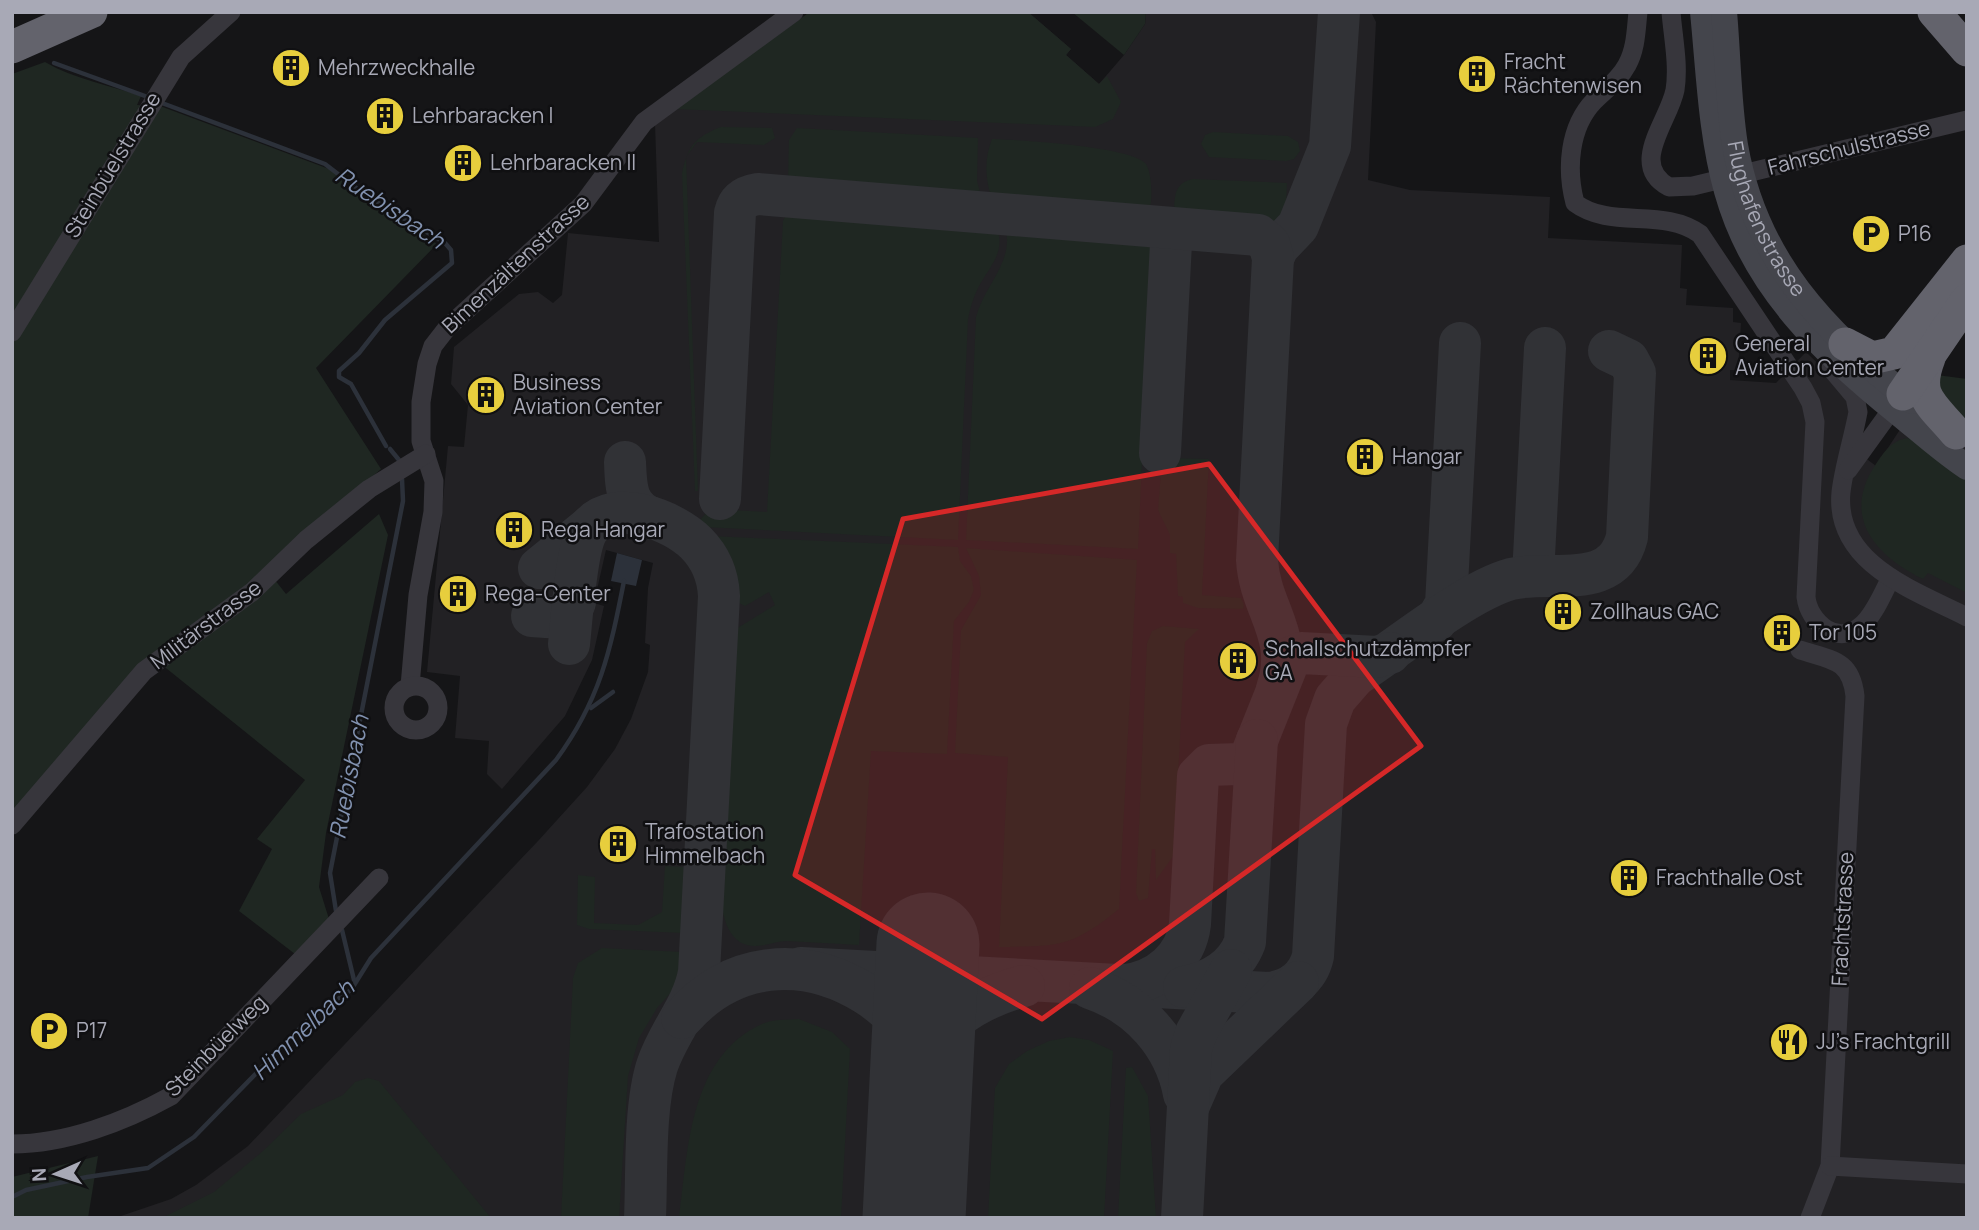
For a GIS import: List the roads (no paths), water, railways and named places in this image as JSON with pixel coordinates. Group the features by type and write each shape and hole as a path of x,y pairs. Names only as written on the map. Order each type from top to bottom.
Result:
{"highway":[{"path":"12,24 41,12"},
{"path":"12,47 92,12"},
{"path":"1934,12 1967,50"},
{"path":"1957,12 1967,25"},
{"path":"1891,396 1967,261"},
{"path":"1832,344 1865,356 1884,357 1926,336 1967,300"},
{"path":"1926,336 1923,392 1961,438"}],"main road":[{"name":"Flughafenstrasse","path":"1703,12 1719,154 1737,224 1767,280 1801,326 1832,344 1891,396"},
{"name":"Flughafenstrasse","path":"1724,12 1735,143 1747,195 1781,270 1821,321 1832,344"},
{"path":"1891,396 1961,438"},
{"path":"1891,396 1967,467"}],"street":[{"name":"Steinbüelstrasse","path":"12,332 181,57 231,12"},
{"name":"Bimenzältenstrasse","path":"410,686 418,595 432,512 434,481 421,441 421,402 426,364 438,337 583,204 644,121 794,12"},
{"path":"1638,12 1633,51 1627,65 1581,117 1574,135 1572,191 1575,203 1595,214 1669,221 1689,226 1700,234 1803,388 1815,422 1806,597 1816,622 1832,632 1857,629 1866,622 1891,578"},
{"name":"Fahrschulstrasse","path":"1671,12 1675,92 1651,149 1651,169 1669,187 1693,186 1967,120"},
{"name":"Flughafenstrasse","path":"1832,344 1833,373 1855,397 1858,412 1841,503 1846,528 1869,562 1891,578 1967,617"},
{"path":"1845,473 1891,396"},
{"name":"Flughafenstrasse","path":"1853,439 1891,396"},
{"name":"Militärstrasse","path":"12,825 144,671 252,592 306,540 369,489 426,454"},
{"name":"Frachtstrasse","path":"1800,650 1844,666 1852,677 1855,696 1830,1166 1810,1218"},
{"name":"Steinbüelweg","path":"12,1144 41,1142 80,1133 136,1113 171,1096 379,878"},
{"path":"1830,1166 1967,1174"}],"waterway":[{"name":"Ruebisbach","path":"54,63 145,96"},
{"name":"Ruebisbach","path":"162,103 325,164 368,197 445,243 451,250 452,263 385,320 359,353 339,371 339,377 351,384 386,446"},
{"name":"Ruebisbach","path":"390,449 399,460"},
{"name":"Ruebisbach","path":"336,911 330,873 403,501 402,479"},
{"name":"Himmelbach","path":"12,1197 26,1190 148,1168 194,1137 311,1017 351,990 371,958 556,760 571,738 601,675 624,581"},
{"name":"Himmelbach","path":"591,708 613,692"},
{"name":"Ruebisbach","path":"342,930 354,980"}],"place":[{"name":"Mehrzweckhalle","path":"291,68"},
{"name":"Fracht Rächtenwisen","path":"1477,74"},
{"name":"Lehrbaracken I","path":"385,116"},
{"name":"Lehrbaracken II","path":"463,163"},
{"name":"P16","path":"1871,234"},
{"name":"General Aviation Center","path":"1708,356"},
{"name":"Business Aviation Center","path":"486,395"},
{"name":"Hangar","path":"1365,457"},
{"name":"Rega Hangar","path":"514,530"},
{"name":"Rega-Center","path":"458,594"},
{"name":"Zollhaus GAC","path":"1563,612"},
{"name":"Tor 105","path":"1782,633"},
{"name":"Schallschutzdämpfer GA","path":"1238,661"},
{"name":"Trafostation Himmelbach","path":"618,844"},
{"name":"Frachthalle Ost","path":"1629,878"},
{"name":"P17","path":"49,1031"},
{"name":"JJ's Frachtgrill","path":"1789,1042"}]}
